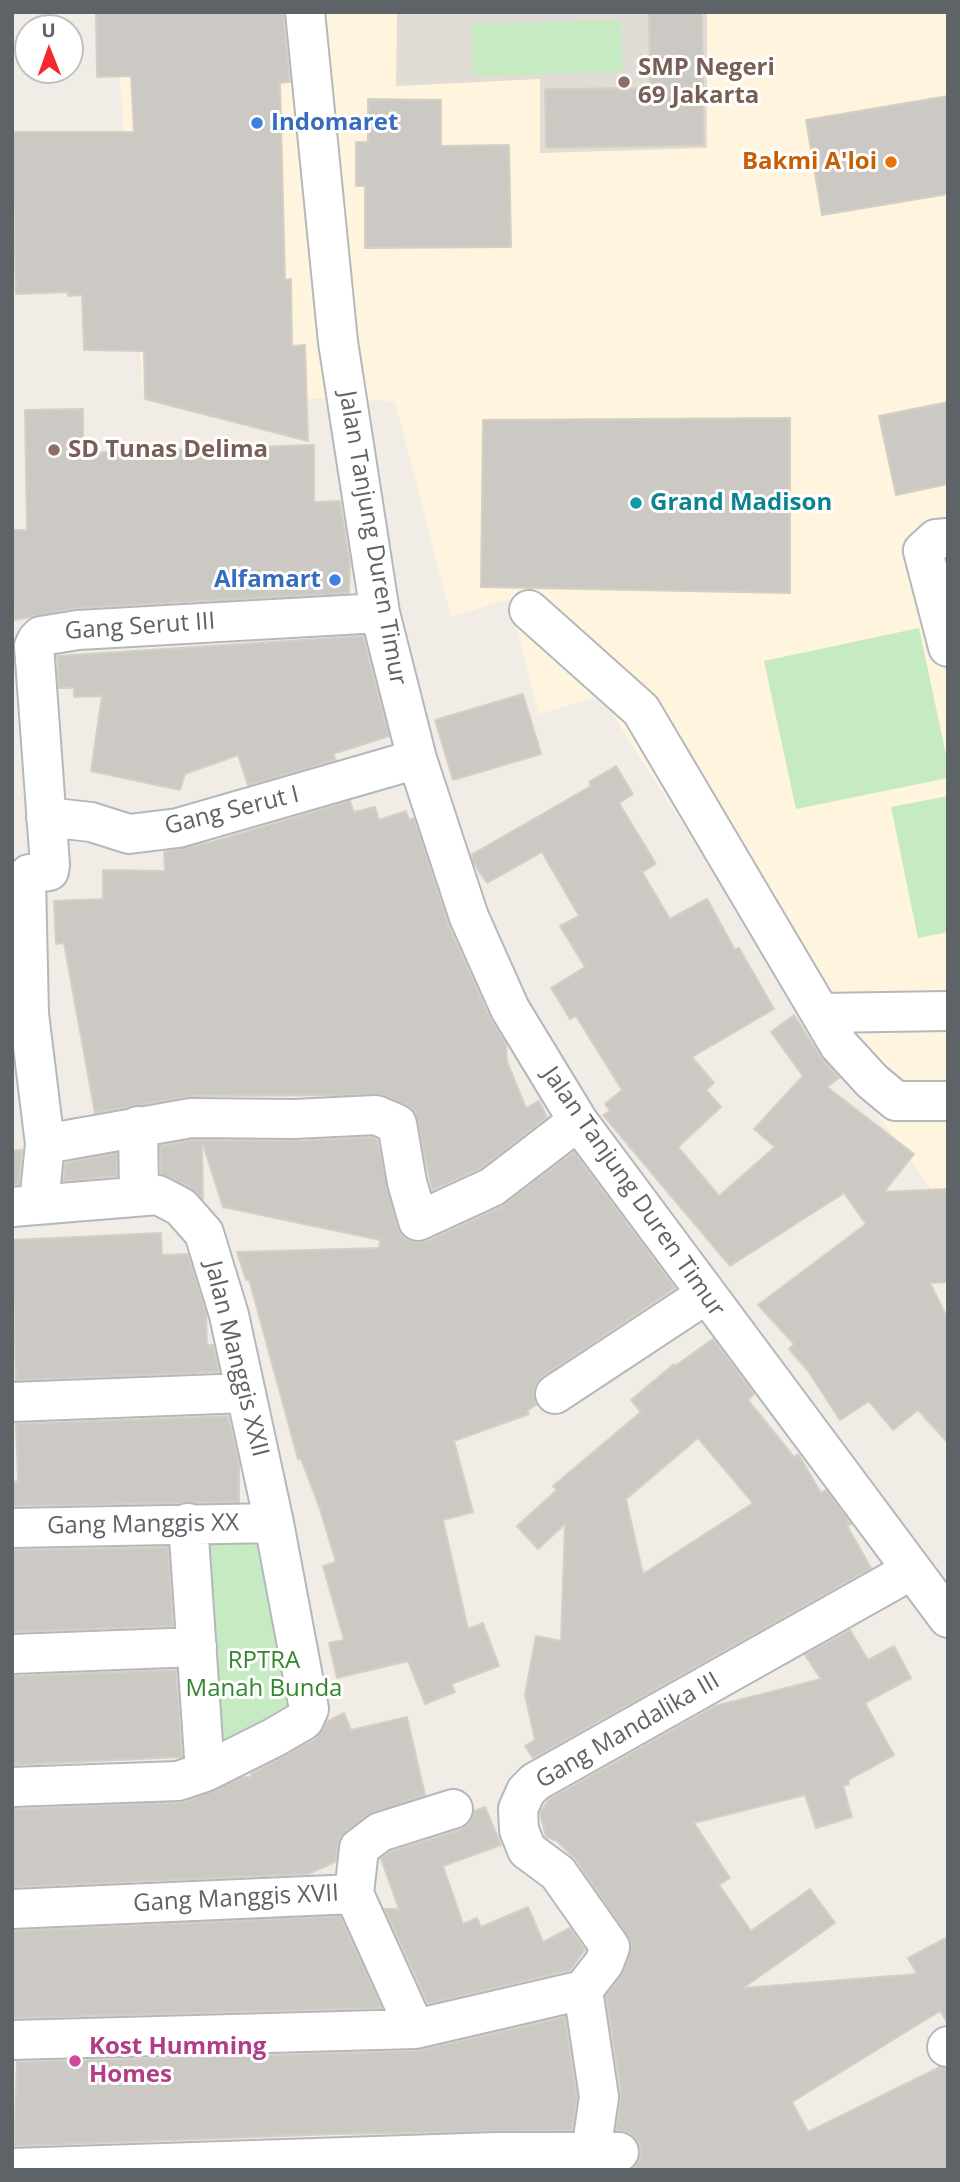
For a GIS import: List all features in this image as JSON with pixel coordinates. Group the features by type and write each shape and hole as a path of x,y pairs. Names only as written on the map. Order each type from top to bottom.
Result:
{"street":[{"name":"Jalan Tanjung Duren Timur","path":"305,12 338,342 380,613 416,759 453,876 510,1009 578,1121 910,1571 948,1618"},
{"path":"948,538 936,539 922,551 948,647"},
{"path":"529,610 640,710 839,1045 872,1082 896,1101 948,1101"},
{"name":"Gang Serut III","path":"45,1144 29,1014 26,879 29,874 49,871 46,817 25,691 34,646 41,636 49,634 380,613"},
{"name":"Gang Serut I","path":"46,817 91,822 129,834 178,828 416,759"},
{"path":"820,1013 948,1012"},
{"path":"26,1206 45,1144 191,1118 294,1119 376,1115 397,1124 407,1182 418,1221 492,1187 578,1121"},
{"path":"138,1126 139,1196"},
{"name":"Jalan Manggis XXII","path":"26,1206 158,1195 181,1207 204,1233 229,1315 274,1523 309,1709 303,1720 275,1737 205,1772"},
{"path":"555,1394 705,1294"},
{"path":"12,1402 246,1393"},
{"path":"12,1787 168,1782 205,1772 188,1523"},
{"name":"Gang Manggis XX","path":"12,1528 274,1523"},
{"name":"Gang Mandalika III","path":"583,1990 604,1963 610,1947 558,1873 527,1850 519,1830 518,1809 526,1791 535,1782 910,1571"},
{"path":"12,1654 197,1647"},
{"path":"354,1894 359,1848 380,1832 453,1809"},
{"name":"Gang Manggis XVII","path":"12,1909 354,1894 415,2029"},
{"path":"12,2040 415,2029 583,1990 605,2152 497,2152 12,2168"}],"shaded area":[{"path":"115,12 948,12 948,1212 796,1002 601,696 539,714 509,599 451,617 395,401 143,393"},
{"name":"SMP Negeri 69 Jakarta","path":"397,12 707,12 707,148 540,153 540,79 396,86"}],"green space":[{"path":"621,20 623,72 473,76 472,24"},
{"path":"919,628 948,764 948,778 796,809 764,661"},
{"path":"948,796 948,932 918,938 891,807"},
{"name":"RPTRA Manah Bunda","path":"286,1529 328,1703 287,1727 213,1752 202,1535"}],"building":[{"path":"96,12 283,12 290,82 280,83 285,280 291,279 292,346 305,345 308,441 145,399 144,351 84,350 82,295 68,296 68,292 16,294 12,132 134,132 131,76 97,77"},
{"path":"649,12 702,12 704,145 546,148 545,89 650,88"},
{"path":"948,96 948,194 822,215 806,120"},
{"path":"368,99 441,100 441,146 509,145 511,247 365,248 365,186 356,186 356,142 368,142"},
{"path":"948,402 948,484 896,495 879,416"},
{"path":"83,409 83,453 314,445 314,502 340,501 350,564 349,593 77,608 14,620 12,530 27,530 25,410"},
{"name":"Grand Madison","path":"790,418 790,593 481,587 483,420"},
{"path":"363,636 389,736 333,754 336,760 248,785 238,755 185,774 180,790 91,771 102,696 74,697 74,688 59,688 57,656"},
{"path":"523,694 541,754 453,780 435,720"},
{"path":"616,766 633,794 619,803 656,864 642,872 670,919 707,899 735,950 739,948 774,1009 692,1057 714,1083 706,1090 721,1107 678,1147 719,1196 775,1147 754,1129 803,1076 771,1032 794,1015 820,1056 839,1078 827,1087 914,1154 884,1192 948,1189 948,1282 930,1283 948,1319 948,1443 918,1410 893,1430 869,1401 840,1420 808,1371 789,1349 794,1344 758,1305 866,1224 844,1193 730,1266 603,1115 610,1111 605,1104 622,1090 576,1016 570,1019 551,988 585,967 560,926 579,916 542,852 487,883 474,864 471,855 591,786 589,782"},
{"path":"350,801 354,812 375,807 379,820 406,811 409,820 414,818 449,926 490,1018 506,1045 507,1062 526,1108 539,1101 547,1117 481,1168 432,1190 415,1111 384,1095 191,1096 95,1113 64,943 56,944 54,901 103,899 103,870 165,871 164,852 212,842"},
{"path":"372,1137 377,1139 397,1227 404,1238 416,1243 427,1241 501,1207 574,1152 675,1288 543,1376 535,1385 533,1395 536,1405 527,1411 529,1414 454,1441 473,1512 443,1520 468,1629 483,1623 499,1666 451,1684 455,1692 425,1704 408,1661 337,1678 329,1643 344,1640 323,1566 336,1562 320,1509 301,1459 298,1459 249,1279 246,1280 237,1252 379,1248 380,1240 223,1207 202,1141 203,1199 191,1188 161,1174 160,1146 193,1140 295,1141"},
{"path":"22,1150 19,1184 12,1185 12,1151"},
{"path":"117,1153 117,1176 63,1181 65,1163"},
{"path":"161,1233 162,1255 188,1254 206,1314 207,1345 213,1345 219,1372 16,1380 12,1240"},
{"path":"713,1339 754,1394 748,1400 794,1457 798,1454 821,1493 826,1490 851,1524 847,1526 871,1568 533,1758 525,1746 535,1740 525,1695 536,1636 561,1641 565,1524 538,1549 517,1526 557,1490 553,1486 641,1412 631,1400 674,1364 675,1366","holes":["698,1438 753,1503 643,1574 626,1499"]},
{"path":"228,1416 239,1463 239,1502 12,1506 12,1482 18,1481 16,1424"},
{"path":"168,1547 173,1626 12,1632 12,1550"},
{"path":"850,1630 868,1660 894,1646 911,1678 865,1703 894,1755 848,1780 849,1784 843,1786 852,1817 816,1828 805,1795 694,1823 730,1878 719,1885 751,1931 810,1889 835,1923 743,1988 917,1974 908,1958 948,1937 948,2024 940,2011 792,2102 808,2132 940,2067 948,2068 948,2170 631,2170 638,2162 641,2151 638,2141 630,2133 616,2130 621,2094 606,1996 624,1971 632,1944 576,1860 557,1841 546,1837 540,1813 548,1800 715,1706 821,1679 805,1655"},
{"path":"176,1670 182,1757 12,1765 12,1676"},
{"path":"344,1713 351,1730 407,1717 425,1795 367,1815 340,1837 335,1862 308,1874 12,1887 12,1809 185,1802 244,1777 252,1777 251,1774 315,1739 328,1721"},
{"path":"485,1807 501,1845 443,1866 463,1924 477,1918 481,1927 528,1907 543,1942 570,1928 585,1950 570,1970 428,2004 385,1909 399,1909 381,1859 390,1852 460,1830 470,1823 474,1811"},
{"path":"340,1916 382,2008 12,2018 12,1931"},
{"path":"565,2017 577,2097 572,2130 337,2134 14,2146 17,2062 416,2051"}],"place":[{"name":"SMP Negeri 69 Jakarta","path":"624,82"},
{"name":"Indomaret","path":"257,123"},
{"name":"Bakmi A'loi","path":"891,162"},
{"name":"SD Tunas Delima","path":"54,450"},
{"name":"Grand Madison","path":"636,503"},
{"name":"Alfamart","path":"335,580"},
{"name":"Kost Humming Homes","path":"75,2061"}]}
